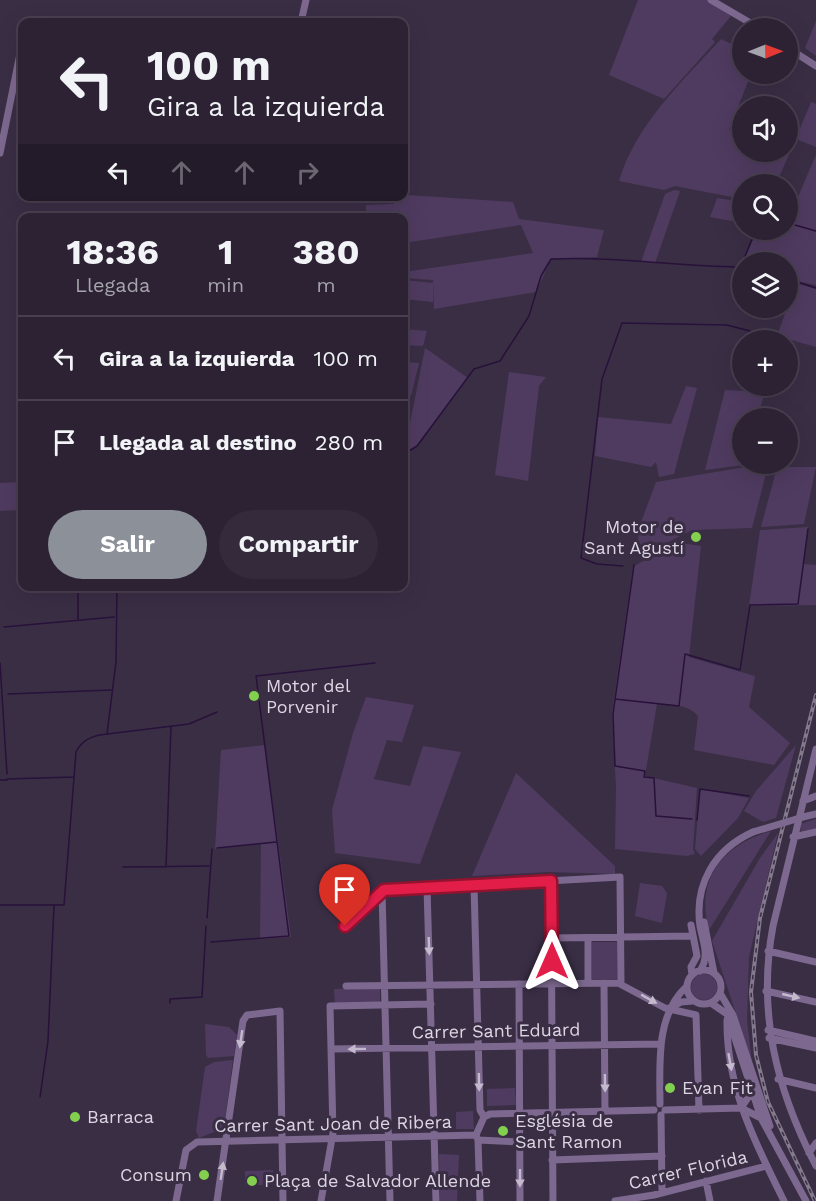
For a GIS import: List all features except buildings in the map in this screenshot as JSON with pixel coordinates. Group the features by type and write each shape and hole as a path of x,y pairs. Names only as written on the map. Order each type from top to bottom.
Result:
{"street":[{"path":"302,18 306,0"},
{"path":"712,0 742,18"},
{"path":"798,54 813,64"},
{"path":"0,153 18,64"},
{"path":"816,749 793,837 768,951 766,991 769,1034 778,1079 816,1166"},
{"path":"806,790 815,796"},
{"path":"803,801 815,796"},
{"path":"700,971 706,957 700,910 702,888 707,873 723,851 753,832 816,814"},
{"path":"793,837 816,832"},
{"path":"345,926 382,891 620,877 621,984"},
{"path":"551,881 553,1201"},
{"path":"474,885 480,1110 484,1117"},
{"path":"428,888 436,1201"},
{"path":"382,891 390,1201"},
{"path":"700,910 714,973 721,985 720,993 711,1003"},
{"path":"662,1192 660,1044 673,1000 687,986 692,975 691,967 697,956 691,925"},
{"path":"552,938 693,936"},
{"path":"588,938 588,983"},
{"path":"768,951 816,962"},
{"path":"692,975 700,971 714,973"},
{"path":"604,983 605,1111"},
{"path":"519,984 520,1201"},
{"path":"346,986 621,984 671,1009 696,1015 699,1110"},
{"path":"687,986 693,1001"},
{"path":"766,991 816,1002"},
{"path":"720,993 732,1014 781,1153"},
{"path":"671,1009 681,1002 693,1001 702,1004 711,1003 727,1014 761,1118 806,1201"},
{"path":"321,1201 332,1140 330,1006 430,1004"},
{"path":"217,1201 243,1021 247,1015 280,1011 283,1201"},
{"path":"727,1014 728,1059 741,1108 784,1201"},
{"path":"769,1034 816,1041"},
{"path":"769,1034 816,1048"},
{"name":"Carrer Sant Eduard","path":"332,1049 660,1044"},
{"path":"778,1079 816,1088"},
{"path":"741,1108 749,1096 750,1087"},
{"path":"480,1201 477,1137 484,1117 490,1114 741,1108 761,1118"},
{"name":"Carrer Sant Joan de Ribera","path":"176,1201 186,1150 197,1142 434,1137 477,1137 520,1142"},
{"path":"809,1153 816,1143"},
{"path":"552,1160 662,1156"},
{"name":"Carrer Florida","path":"615,1201 637,1200 766,1166"},
{"path":"706,1181 710,1201"}],"shaded area":[{"path":"638,0 707,0 731,16 712,39 715,42 664,99 609,75"},
{"path":"816,21 816,56 805,48"},
{"path":"721,39 732,44 732,84 747,84 742,96 732,96 732,122 729,130 732,130 732,162 786,162 780,174 732,174 732,197 675,186 664,190 619,181 627,160 648,122"},
{"path":"811,102 816,104 816,147 798,140 798,133"},
{"path":"816,155 816,285 798,281 798,252 747,252 753,240 798,240 798,197"},
{"path":"674,190 680,191 655,263 641,262 665,194"},
{"path":"408,195 513,202 519,219 604,230 597,257 551,259 536,292 434,309 433,280 408,278 408,271 533,253 521,225 408,242 408,213 366,213 366,205 393,204 398,201 408,201"},
{"path":"717,198 732,200 732,221 710,217"},
{"path":"408,280 433,283 433,302 408,299"},
{"path":"798,284 816,289 816,347 798,342 798,330 779,330 783,318 798,318"},
{"path":"408,329 427,331 423,346 408,345"},
{"path":"425,348 468,378 415,448 408,451 408,433"},
{"path":"408,362 419,363 411,396 408,396"},
{"path":"509,372 546,377 539,386 528,481 495,475"},
{"path":"686,386 697,388 674,474 659,477 656,462 651,467 595,456 598,417 671,424"},
{"path":"725,390 732,390 732,396 764,396 760,408 732,408 732,467 705,470"},
{"path":"798,467 816,467 804,524 761,527 775,474 798,474"},
{"path":"732,469 732,474 766,474 752,528 692,530 643,555 636,554 640,525 656,482"},
{"path":"18,482 18,510 0,511 0,483"},
{"path":"808,527 803,564 816,565 816,605 749,606 760,530"},
{"path":"674,542 701,546 689,657 755,676 749,707 790,743 774,765 694,750 698,716 685,707 657,704 645,776 697,788 693,849 695,854 687,856 615,849 616,787 612,713 633,567"},
{"path":"366,697 414,705 402,742 387,740 374,779 410,786 423,746 461,752 420,864 335,853 332,810 353,733"},
{"path":"265,745 291,937 260,939 261,844 215,849 221,750"},
{"path":"796,745 776,818 763,822 744,811 756,791"},
{"path":"516,773 615,866 615,874 549,872 472,876"},
{"path":"700,789 749,798 738,818 701,856 695,849"},
{"path":"816,819 816,829 801,831 800,824"},
{"path":"771,831 709,930 706,895 716,867 739,845"},
{"path":"778,833 749,957 747,1021 752,1062 712,941 760,858"},
{"path":"640,883 662,886 667,893 662,923 635,916"},
{"path":"592,942 617,942 617,979 592,979"},
{"path":"704,974 713,978 717,987 713,996 704,1000 695,996 691,987 695,978"},
{"path":"380,988 380,1004 335,1005 334,989"},
{"path":"205,1024 229,1027 237,1035 234,1056 208,1058"},
{"path":"233,1060 224,1128 199,1138 196,1131 205,1067 214,1062"},
{"path":"515,1088 516,1105 487,1106 487,1089"},
{"path":"473,1111 474,1129 456,1129 456,1112"},
{"path":"439,1154 459,1155 457,1201 440,1201"},
{"path":"273,1170 274,1185 245,1185 245,1171"}],"waterway":[{"path":"798,226 816,231"},
{"path":"408,452 417,446 474,369 500,361 529,316 541,276 551,259 598,259 737,267 741,266 752,240"},
{"path":"798,282 816,288"},
{"path":"623,566 597,564 581,558 602,379 622,323 727,325 746,330"},
{"path":"615,699 679,706 685,654 740,670 750,605 798,604 808,529"},
{"path":"634,565 613,714 615,766 645,771 644,777 654,778 656,816 692,819"},
{"path":"78,591 78,619"},
{"path":"0,905 64,905 76,752 89,738 107,734 116,662 117,591"},
{"path":"4,627 114,617"},
{"path":"0,663 7,774"},
{"path":"211,942 289,936 256,676 375,663"},
{"path":"8,694 111,690"},
{"path":"107,734 189,724 217,712"},
{"path":"166,867 171,726"},
{"path":"7,779 74,777"},
{"path":"0,780 7,780"},
{"path":"697,820 700,789 749,796"},
{"path":"217,848 276,842"},
{"path":"207,918 212,849"},
{"path":"123,867 209,866"},
{"path":"40,1097 48,1041 54,906"},
{"path":"170,1003 170,999 202,997 206,926"}],"railway":[{"path":"815,1201 768,1102 756,1055 751,992 760,918 816,695"}],"place":[{"name":"Motor de Sant Agustí","path":"696,537"},
{"name":"Motor del Porvenir","path":"254,696"},
{"name":"Evan Fit","path":"670,1088"},
{"name":"Barraca","path":"75,1117"},
{"name":"Església de Sant Ramon","path":"503,1131"},
{"name":"Consum","path":"204,1175"},
{"name":"Plaça de Salvador Allende","path":"252,1181"}],"route":[{"path":"345,926 384,890 551,881 552,961"}]}
